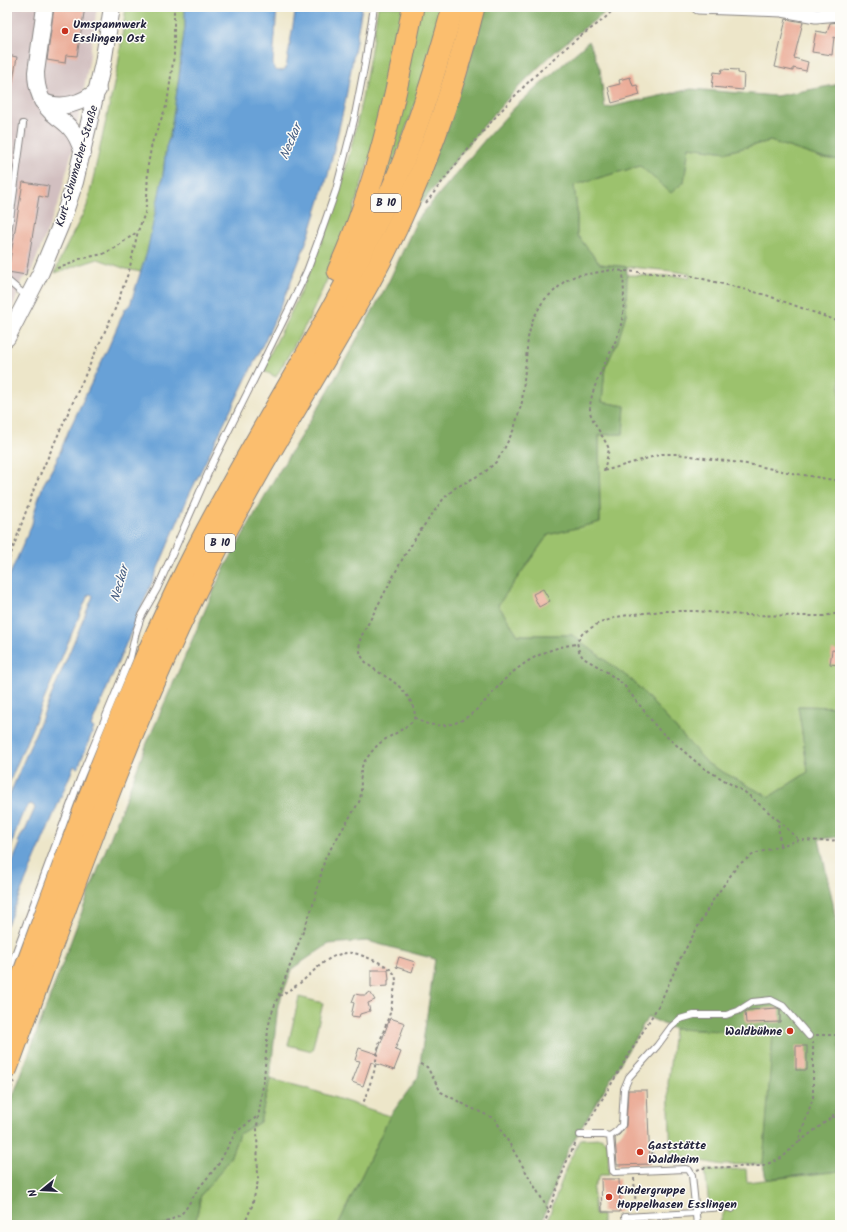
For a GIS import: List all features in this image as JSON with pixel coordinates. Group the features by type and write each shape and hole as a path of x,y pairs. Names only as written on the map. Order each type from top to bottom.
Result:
{"highway":[{"path":"288,387 346,255 365,203 391,115 405,54 413,7"},
{"name":"B 10","path":"7,1018 88,799 148,653 173,597 204,536 335,305 387,201 426,102 453,7"},
{"name":"B 10","path":"11,1073 117,773 164,659 188,607 241,504 339,336 372,277 397,227 425,162 441,119 456,75 474,7"}],"street":[{"path":"44,7 36,82 42,101 52,113 67,125 75,134 83,153"},
{"name":"Kurt-Schumacher-Straße","path":"7,338 41,272 61,224 83,153 98,90 104,63 112,7"},
{"path":"698,7 782,10 816,16 840,14"},
{"path":"42,101 58,106 69,105 82,101 98,90"}],"lane":[{"path":"7,976 83,772 130,658 141,617 157,590 213,462 307,271 336,190 354,120 374,7"},
{"path":"7,241 23,124"},
{"path":"7,280 28,298"},
{"path":"580,1135 610,1136 618,1131 622,1125 624,1089 629,1077 657,1046 671,1027 680,1019 694,1015 726,1015 738,1011 752,1002 771,1000 783,1006 809,1036"},
{"path":"610,1136 614,1172 686,1169 690,1171 692,1175 697,1225"},
{"path":"625,1217 726,1207 732,1209"}],"path":[{"path":"7,565 35,486 116,309 129,271 138,231 145,213 148,165 152,143 165,111 172,74 174,55 174,7"},
{"path":"425,204 479,137 526,83 575,40 610,14 614,7"},
{"path":"41,272 68,265 79,259 103,254 115,248 138,231"},
{"path":"577,644 561,646 535,656 512,672 479,709 461,720 441,725 424,723 416,717 413,707 401,688 392,680 372,669 363,658 360,646 363,633 403,558 420,531 452,490 481,475 501,456 507,445 517,421 522,402 530,326 543,301 561,284 572,277 608,270 623,270 674,274 699,278 766,295 840,322"},
{"path":"623,270 624,314 617,339 601,371 591,403 590,413 610,450 604,471 662,454 677,454 840,480"},
{"path":"799,840 746,792 702,767 659,730 623,684 607,672 583,658 579,652 577,644 582,634 597,624 617,617 635,614 695,611 742,615 824,616 840,613"},
{"path":"244,1225 252,1206 258,1181 259,1166 256,1135 264,1079 268,1028 278,997 313,906 325,858 341,830 357,807 360,798 362,765 377,746 393,734 412,723 416,717"},
{"path":"778,820 780,845"},
{"path":"544,1225 566,1163 580,1135 649,1023 664,995 680,959 711,903 727,879 738,865 747,858 780,845 799,840 823,842 840,840"},
{"path":"278,997 301,982 329,959 341,954 358,954 386,966 393,971 396,978 390,1013 379,1044 374,1072 363,1104"},
{"path":"798,1142 813,1098 813,1043 809,1036 840,1035"},
{"path":"420,1064 427,1067 441,1092 469,1108 494,1119 549,1211"},
{"path":"7,1100 11,1073"},
{"path":"690,1171 702,1168 760,1167 783,1157 798,1142 832,1117 840,1104"},
{"path":"161,1225 180,1215 186,1210 198,1190 218,1165 236,1132 258,1116"},
{"path":"832,1117 840,1117"},
{"path":"649,1149 652,1149 653,1170"},
{"path":"634,1171 636,1217"}],"shaded area":[{"path":"7,7 97,7 89,61 73,147 59,201 30,275 22,279 15,302 7,319"}],"green space":[{"path":"126,7 185,7 185,27 174,114 170,136 166,147 163,175 147,252 141,272 126,269 98,259 55,273 61,257 87,206 118,66"},
{"path":"378,7 406,7 387,102 342,247 308,321 276,377 262,370 306,280 330,220 348,160 362,99"},
{"path":"419,7 445,7 433,54 381,197 373,196"},
{"path":"486,7 604,7 606,12 580,31 523,82 476,135 417,209 414,208 465,74"},
{"path":"589,41 600,69 605,108 691,89 776,96 840,84 840,160 822,158 770,141 727,152 689,147 684,182 671,193 640,166 574,185 577,211 577,235 600,264 627,267 626,314 618,341 605,368 602,402 625,406 623,434 599,435 600,522 548,535 498,605 518,635 572,635 634,682 708,764 769,797 808,772 798,706 840,707 840,837 819,839 833,903 840,948 840,1171 766,1179 763,1164 773,1033 674,1029 648,1017 568,1150 541,1225 338,1225 390,1116 418,1077 435,959 367,941 329,944 293,968 278,1005 270,1079 260,1122 239,1134 230,1158 201,1195 196,1220 192,1225 7,1225 7,1112 147,743 220,576 272,483 327,393 388,283 417,220 488,136 515,107"},
{"path":"770,141 822,158 840,160 840,707 798,706 808,772 769,797 708,764 634,682 572,635 518,635 498,605 548,535 600,522 599,435 623,434 625,406 602,402 605,368 618,341 626,314 627,275 676,276 689,278 690,274 600,264 577,235 577,211 574,185 640,166 684,182 689,147 727,152"},
{"path":"299,997 323,1003 312,1051 288,1045"},
{"path":"674,1029 774,1033 763,1164 722,1165 671,1155 668,1083"},
{"path":"270,1079 306,1088 390,1116 338,1225 192,1225 196,1220 201,1195 230,1158 239,1134 260,1122"},
{"path":"601,1138 608,1145 609,1175 600,1175 593,1189 595,1215 602,1215 602,1225 546,1225 568,1163 581,1139"},
{"path":"746,1169 747,1182 840,1171 840,1225 719,1225 727,1205 709,1206 705,1170"}],"water":[{"name":"Neckar","path":"185,7 277,7 273,63 274,69 279,71 286,68 296,7 362,7 345,103 328,175 309,235 289,287 269,332 189,495 91,726 94,728 78,768 74,766 7,925 7,875 20,844 18,842 25,831 35,808 31,804 27,806 18,824 10,850 7,852 7,801 93,596 91,594 88,595 7,788 7,581 32,524 43,485 56,462 68,432 125,309 130,305 147,252 163,175 166,147 170,136 180,71 185,27"}],"building":[{"name":"Umspannwerk Esslingen Ost","path":"54,7 85,7 77,56 66,55 65,63 47,60"},
{"path":"786,19 803,22 794,58 808,62 806,71 793,68 793,71 775,67"},
{"path":"840,22 840,39 834,37 832,55 812,52 816,31 827,33 830,23"},
{"path":"7,55 17,57 12,87 7,87"},
{"path":"722,69 738,70 738,73 744,74 743,90 712,87 714,72 721,73"},
{"path":"630,77 633,86 637,85 640,95 612,103 608,87 620,84 619,80"},
{"path":"23,182 49,186 47,198 39,196 26,275 8,272"},
{"path":"543,589 550,601 539,607 533,594"},
{"path":"832,650 840,651 839,665 830,664"},
{"path":"399,957 415,962 412,972 396,967"},
{"path":"371,970 388,970 388,986 371,987"},
{"path":"370,992 375,1000 368,1003 370,1011 360,1014 359,1017 351,1016 354,1003 352,1002 355,994 366,995"},
{"path":"780,1009 780,1022 746,1023 745,1012 749,1010"},
{"path":"390,1018 405,1023 395,1050 401,1052 394,1070 371,1062 363,1086 352,1082 360,1061 355,1060 359,1048 377,1054"},
{"path":"796,1046 807,1046 807,1070 796,1070"},
{"path":"628,1090 647,1090 650,1164 617,1165 615,1138 626,1126"},
{"name":"Kindergruppe Hoppelhasen Esslingen","path":"601,1179 619,1179 620,1212 602,1212"}],"place":[{"name":"Umspannwerk Esslingen Ost","path":"65,31"},
{"name":"Waldbühne","path":"790,1031"},
{"name":"Gaststätte Waldheim","path":"640,1152"},
{"name":"Kindergruppe Hoppelhasen Esslingen","path":"609,1197"}]}
